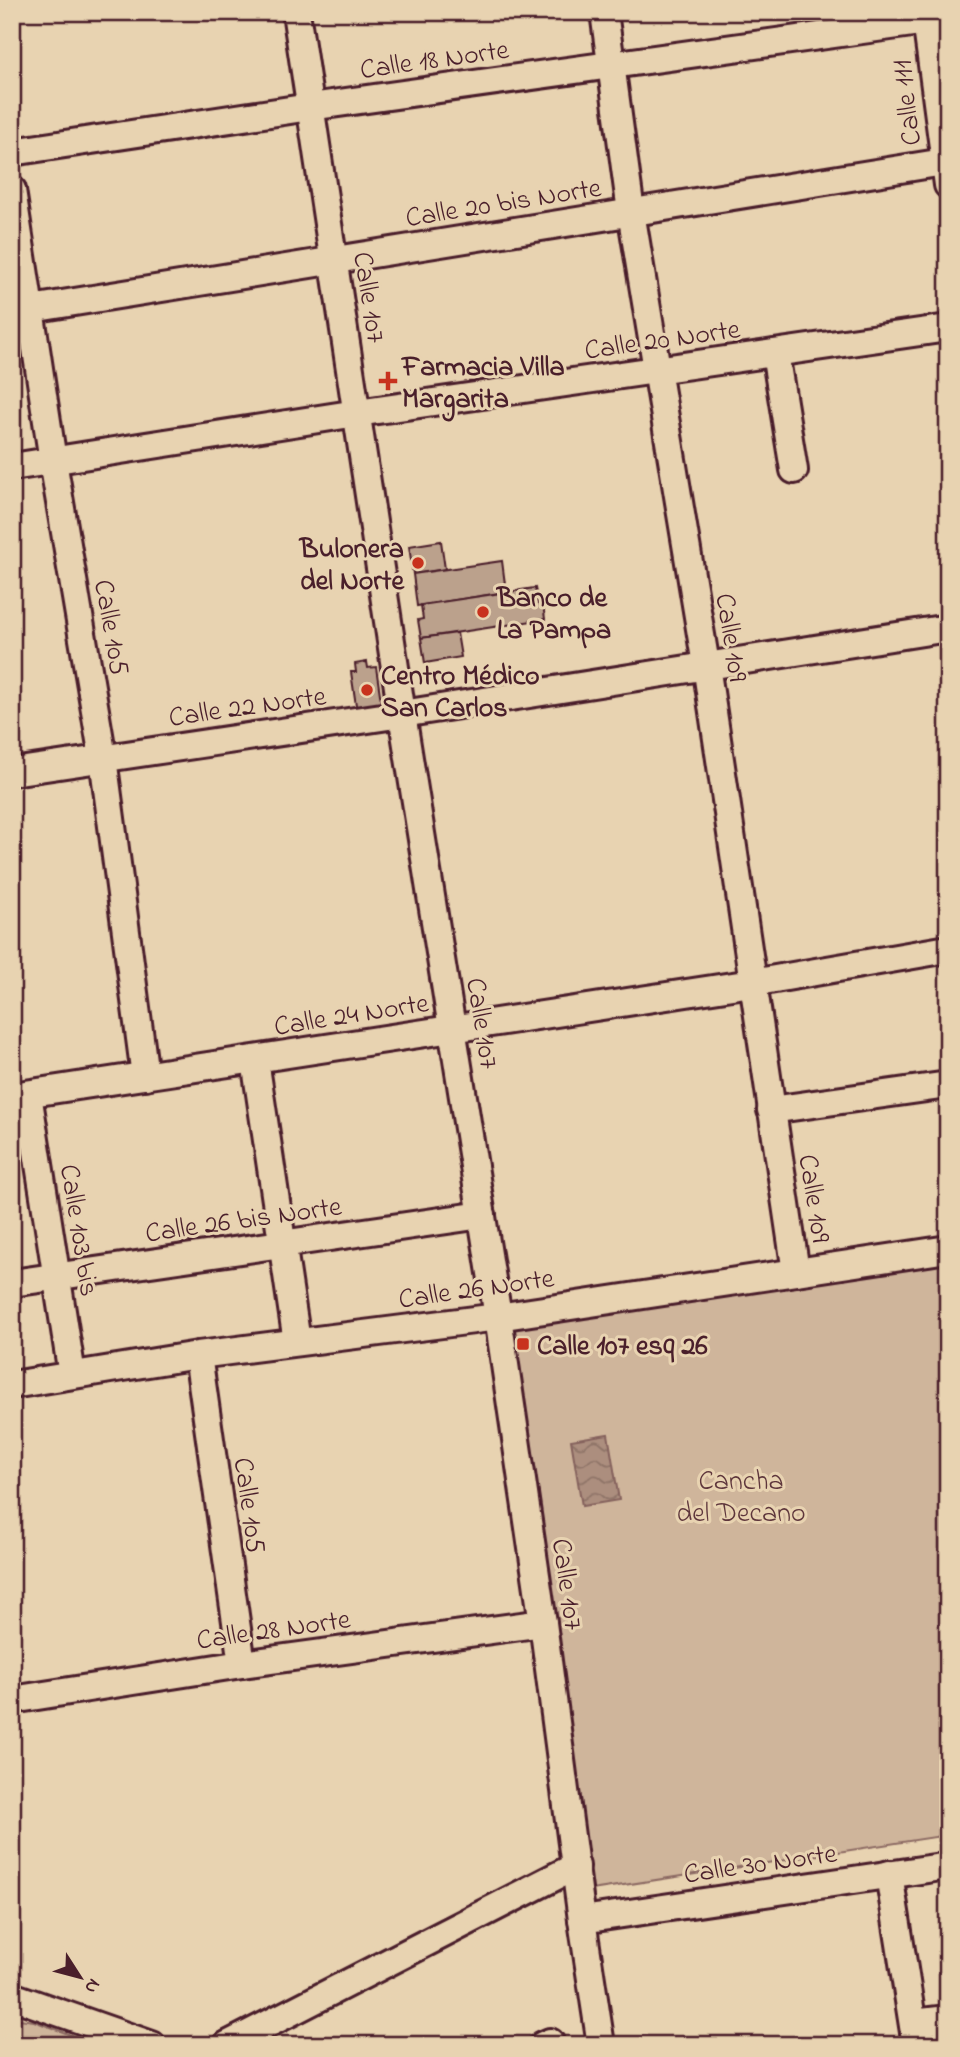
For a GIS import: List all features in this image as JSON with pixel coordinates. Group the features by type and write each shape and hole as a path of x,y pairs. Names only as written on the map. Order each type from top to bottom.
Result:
{"street":[{"name":"Calle 107","path":"296,12 402,714 498,1317 601,2045"},
{"name":"Calle 109","path":"604,12 631,212 706,665 751,983 796,1272"},
{"name":"Calle 18 Norte","path":"12,152 933,17"},
{"name":"Calle 111","path":"933,17 946,174"},
{"name":"Calle 20 bis Norte","path":"31,309 631,212 946,174"},
{"name":"Calle 105","path":"12,190 53,461 103,758 145,1076"},
{"name":"Calle 20 Norte","path":"12,467 356,413 948,328"},
{"path":"775,353 794,470"},
{"name":"Calle 22 Norte","path":"12,772 948,628"},
{"name":"Calle 24 Norte","path":"20,1095 751,983 948,949"},
{"path":"255,1060 297,1342"},
{"path":"771,1110 948,1085"},
{"name":"Calle 103 bis","path":"20,1095 56,1276 72,1375"},
{"name":"Calle 26 bis Norte","path":"12,1283 482,1215"},
{"name":"Calle 26 Norte","path":"12,1385 198,1355 498,1317 948,1250"},
{"name":"Calle 105","path":"198,1355 242,1664"},
{"name":"Calle 28 Norte","path":"12,1700 242,1664 543,1623"},
{"path":"227,2045 576,1866"},
{"name":"Calle 30 Norte","path":"582,1920 948,1866"},
{"path":"890,1874 915,2034 948,2019"},
{"path":"12,1996 152,2045"}],"green space":[{"name":"Cancha del Decano","path":"948,1254 948,1835 591,1890 506,1322"},
{"path":"12,2018 34,2021 97,2045 12,2045"}],"water":[{"path":"608,1434 619,1500 582,1506 571,1440"}],"building":[{"path":"441,541 445,569 413,574 409,546"},
{"path":"502,561 506,592 417,606 413,574"},
{"name":"Banco de La Pampa","path":"535,588 538,604 543,604 545,619 421,638 418,620 423,619 421,605"},
{"path":"457,633 461,657 425,663 421,638"},
{"name":"Centro Médico San Carlos","path":"367,662 368,668 376,667 382,708 357,712 351,672 356,672 355,664"}],"place":[{"name":"Farmacia Villa Margarita","path":"388,381"},
{"name":"Bulonera del Norte","path":"418,563"},
{"name":"Banco de La Pampa","path":"483,612"},
{"name":"Centro Médico San Carlos","path":"367,690"},
{"name":"Calle 107 esq 26","path":"523,1344"}]}
